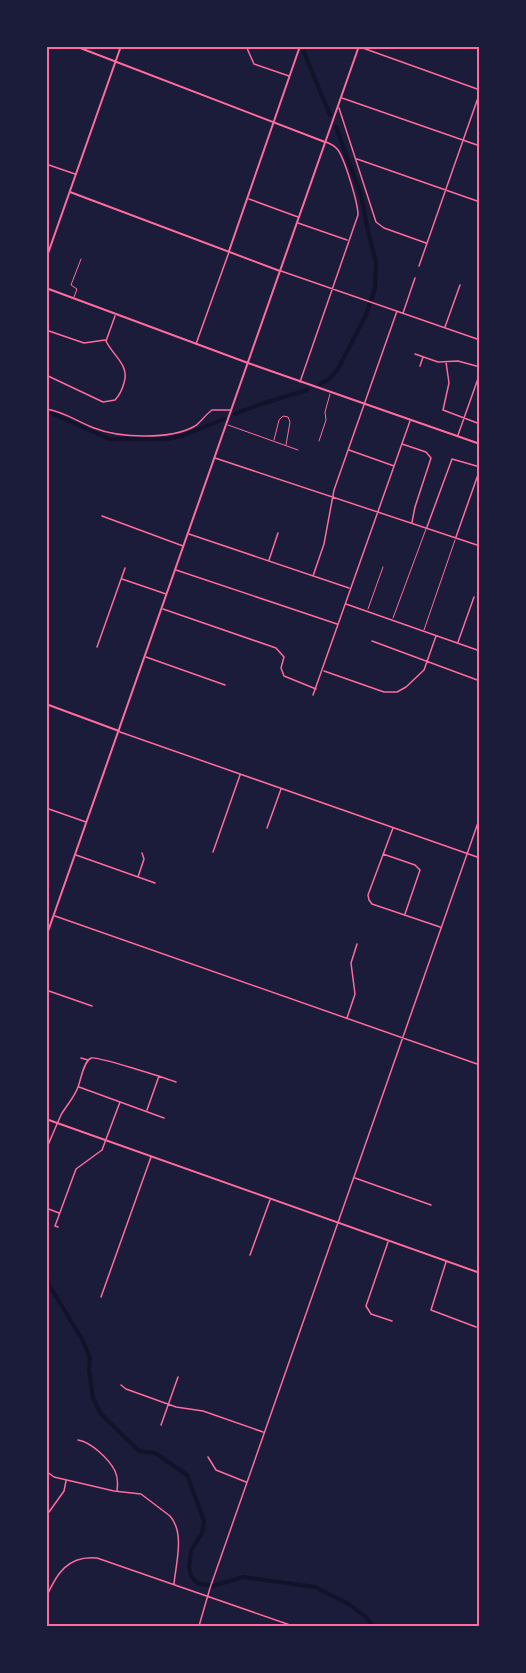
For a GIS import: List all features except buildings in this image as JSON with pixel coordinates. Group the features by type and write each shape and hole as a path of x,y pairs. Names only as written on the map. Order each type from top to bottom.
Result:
{"main road":[{"path":"75,46 325,142"},
{"path":"46,259 121,46"},
{"path":"229,251 300,46"},
{"path":"47,935 360,46"},
{"path":"70,192 280,271"},
{"path":"46,288 300,382 480,444"},
{"path":"46,704 119,731"},
{"path":"46,1119 480,1273"}],"street":[{"path":"246,46 254,64 290,77"},
{"path":"360,46 364,50 480,91 419,266"},
{"path":"341,98 480,146"},
{"path":"338,106 379,225 427,243"},
{"path":"300,382 358,215 356,200 339,151 325,142"},
{"path":"356,159 480,202"},
{"path":"46,164 76,174"},
{"path":"247,199 299,217"},
{"path":"297,223 349,241"},
{"path":"196,344 229,251"},
{"path":"280,271 480,340"},
{"path":"403,314 415,278"},
{"path":"444,328 460,285"},
{"path":"313,576 323,546 332,496 397,311"},
{"path":"106,340 116,314"},
{"path":"46,330 84,343 106,340"},
{"path":"46,375 100,401 112,402 121,393 126,373 123,364 106,340"},
{"path":"415,354 446,362 458,361 480,368"},
{"path":"420,366 423,357"},
{"path":"446,362 449,383 443,410 480,424"},
{"path":"458,436 480,373"},
{"path":"46,409 112,434 132,435 178,432 195,426 212,410 231,410"},
{"path":"313,695 410,420"},
{"path":"402,443 426,452 431,461 415,507 412,523"},
{"path":"348,450 394,466"},
{"path":"215,458 480,546"},
{"path":"427,528 452,459 480,468 456,538"},
{"path":"102,516 183,547"},
{"path":"269,561 278,533"},
{"path":"188,534 351,588"},
{"path":"97,646 125,568"},
{"path":"175,570 338,624"},
{"path":"122,579 167,594"},
{"path":"458,643 474,597"},
{"path":"346,603 480,651"},
{"path":"162,609 276,648 284,657 282,674 288,680 316,689"},
{"path":"322,670 391,693 400,691 424,670 436,636"},
{"path":"372,641 480,681"},
{"path":"145,657 225,686"},
{"path":"119,731 480,858"},
{"path":"213,852 240,774"},
{"path":"267,828 281,788"},
{"path":"46,808 87,823"},
{"path":"198,1626 480,818"},
{"path":"393,827 368,896 369,900 372,904 441,927"},
{"path":"138,878 144,859 142,853"},
{"path":"383,854 419,868 420,873 405,915"},
{"path":"75,855 155,883"},
{"path":"54,916 480,1065"},
{"path":"347,1019 355,994 351,963 357,944"},
{"path":"46,990 92,1006"},
{"path":"81,1058 96,1058 176,1082"},
{"path":"46,1150 78,1087 89,1059"},
{"path":"147,1111 159,1076"},
{"path":"78,1087 164,1118"},
{"path":"58,1227 55,1226 59,1213 76,1169 99,1154 107,1141 120,1102"},
{"path":"101,1297 151,1156"},
{"path":"354,1178 431,1205"},
{"path":"250,1255 270,1199"},
{"path":"46,1208 59,1213"},
{"path":"389,1241 366,1306 370,1314 392,1321"},
{"path":"446,1261 431,1310 476,1327"},
{"path":"161,1425 178,1377"},
{"path":"121,1385 126,1389 168,1404 198,1409 264,1432"},
{"path":"78,1440 86,1441 110,1463 117,1477 117,1491"},
{"path":"208,1457 216,1470 247,1482"},
{"path":"46,1471 54,1477 66,1480 146,1496 173,1520 178,1541 174,1584"},
{"path":"49,1512 64,1491 66,1480"},
{"path":"47,1597 59,1573 71,1562 85,1558 106,1560 293,1626"}],"lane":[{"path":"74,298 77,290 71,285 81,259"},
{"path":"319,441 326,419 325,412 330,392"},
{"path":"274,441 279,420 285,416 290,422 286,446"},
{"path":"226,424 297,450"},
{"path":"392,620 427,528"},
{"path":"423,631 456,538"},
{"path":"368,611 383,567"}],"waterway":[{"path":"303,50 330,115"},
{"path":"320,384 329,379 338,369 366,315 375,288 376,262 361,195 336,127"},
{"path":"235,414 307,390"},
{"path":"51,413 109,439 167,439 182,436 224,419"},
{"path":"46,1274 49,1285 82,1339 90,1358 89,1370 93,1398 101,1414 139,1451 155,1453 187,1475 204,1521 202,1533 191,1551 189,1567 191,1576 197,1583 212,1586 244,1577 315,1587 347,1603 366,1617 373,1626"}]}
